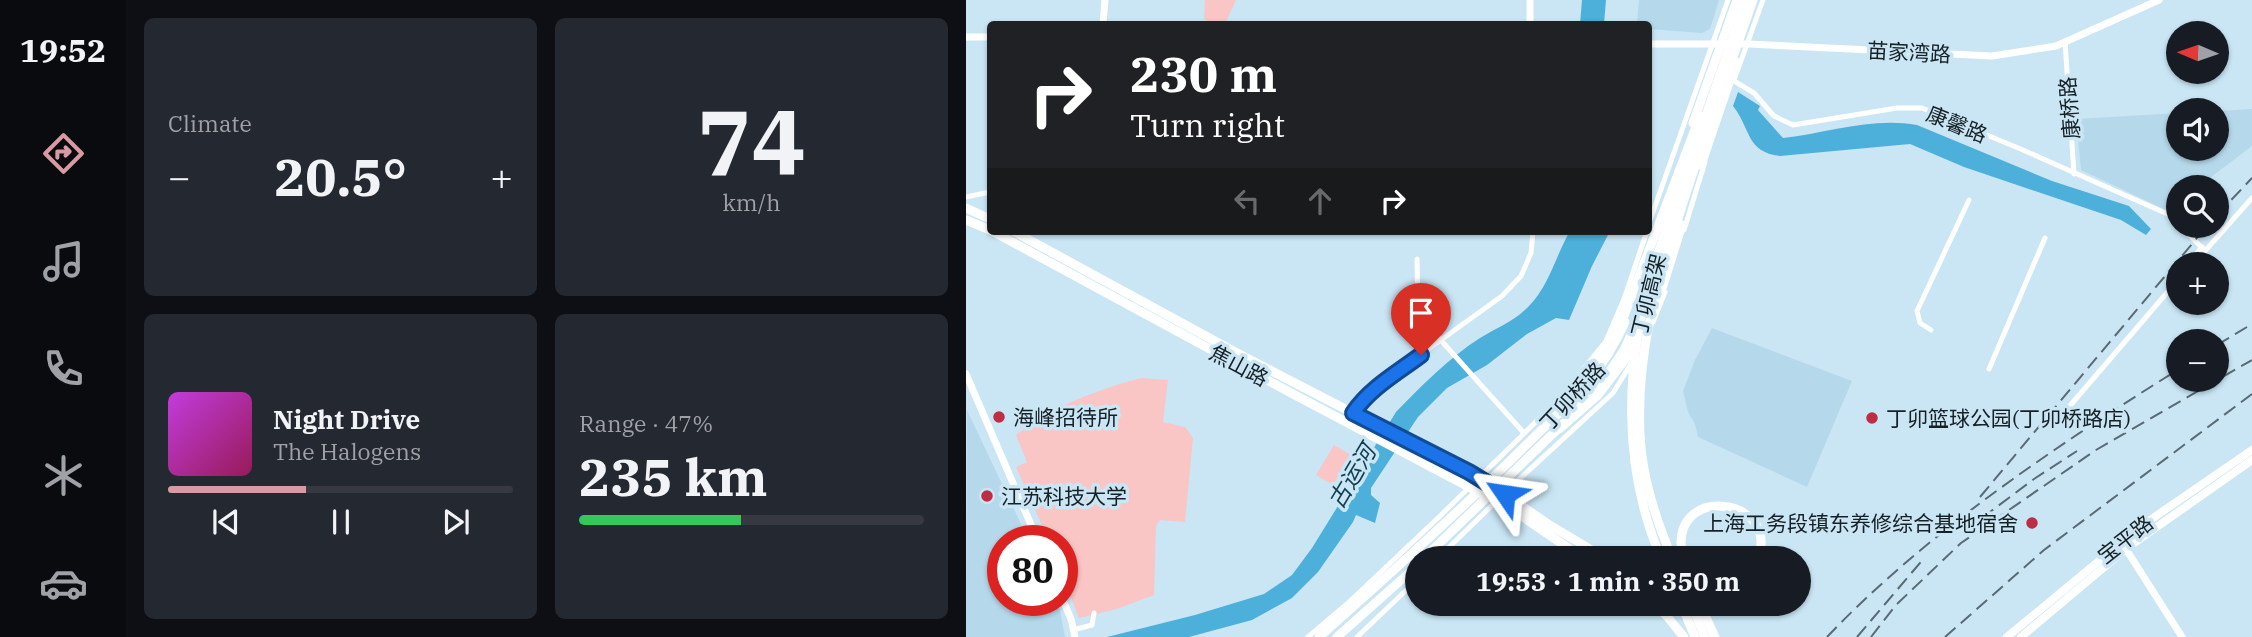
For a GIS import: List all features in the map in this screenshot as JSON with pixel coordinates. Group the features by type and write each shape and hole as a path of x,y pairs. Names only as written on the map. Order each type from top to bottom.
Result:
{"main road":[{"name":"丁卯桥路","path":"1493,488 1579,393 1613,350 1631,307 1718,44 1737,0"},
{"name":"丁卯高架","path":"1668,546 1654,510 1640,438 1644,348 1658,266 1714,86 1745,0"},
{"name":"丁卯桥路","path":"1319,637 1559,429 1610,371 1624,350 1701,159 1745,44 1754,0"},
{"name":"丁卯高架","path":"1657,546 1644,511 1631,433 1635,351 1644,297 1658,266 1754,0"},
{"path":"1559,429 1598,395 1619,369 1653,316 1690,198 1733,76 1743,29"},
{"path":"1552,420 1612,341 1661,225 1694,127 1714,86"},
{"path":"966,208 987,218"},
{"name":"焦山路","path":"966,220 987,229"},
{"name":"焦山路","path":"998,235 1483,494 1493,488 1020,235"},
{"name":"宝平路","path":"2021,637 2162,510 2252,450"},
{"name":"宝平路","path":"2007,637 2123,545 2252,460"},
{"path":"1493,488 1568,546"},
{"path":"1493,488 1585,546"},
{"name":"丁卯桥路","path":"1435,546 1483,494"},
{"path":"1681,546 1684,527 1690,518 1712,505 1722,505 1743,512 1758,529 1760,546"},
{"path":"1337,637 1405,577"},
{"path":"1667,616 1684,637"},
{"path":"1705,616 1715,637"},
{"path":"1695,630 1705,637"}],"street":[{"path":"1103,21 1105,0"},
{"path":"1530,0 1530,21"},
{"path":"1652,216 1718,44 1728,0"},
{"path":"1308,637 1470,486 1493,488 1613,393 1646,340 1665,291 1745,44 1763,0"},
{"name":"苗家湾路","path":"1652,44 1745,44 1992,55 2056,46 2159,0"},
{"path":"966,37 987,37"},
{"name":"康桥路","path":"2065,42 2074,174"},
{"name":"康馨路","path":"1734,81 1754,93 1774,116 1793,125 1897,108 1922,108 2166,213"},
{"path":"966,197 987,193"},
{"path":"2198,252 2202,247 2205,251 2252,198"},
{"path":"1931,330 1920,323 1917,310 1969,200"},
{"path":"1353,413 1377,386 1502,296 1521,276 1531,253 1533,235"},
{"path":"1447,546 1493,488 1524,433 1562,397 1606,341 1624,299 1646,235"},
{"path":"1989,369 2045,238"},
{"name":"康馨路","path":"2193,238 2202,247"},
{"path":"1417,259 1418,312 1524,433"},
{"path":"2056,422 2166,294"},
{"path":"966,374 969,387 1031,525"},
{"path":"2123,545 2182,637"},
{"path":"1357,637 1405,591"},
{"path":"1068,616 1074,633 1092,625 1094,613"}],"shaded area":[{"path":"1205,0 1236,0 1226,21 1204,19"},
{"path":"1639,0 1719,0 1710,29 1702,33 1652,29 1652,21 1637,21"},
{"path":"2252,109 2252,146 2214,175 2166,175 2166,210 2081,170 2076,119 2166,114 2166,161 2229,161 2229,110"},
{"path":"1712,328 1852,381 1807,487 1698,437 1683,391"},
{"path":"1141,378 1168,380 1163,422 1185,427 1193,438 1185,522 1160,520 1156,526 1154,595 1117,609 1079,618 1078,525 1042,525 1016,467 1027,462 1016,435 1075,400"},
{"name":"江苏科技大学","path":"967,410 1021,525 987,525 987,616 1061,616 1065,637 966,637"},
{"path":"1334,445 1351,455 1333,485 1316,475"}],"water":[{"path":"1582,0 1606,0 1604,21 1580,21"},
{"path":"1738,92 1760,106 1758,110 1783,138 1867,124 1917,125 2052,181 2129,206 2151,229 2146,235 2121,220 1964,167 1910,144 1780,156 1769,154 1750,138 1733,106"},
{"path":"1568,235 1608,235 1569,320 1556,318 1527,334 1487,365 1447,388 1418,417 1371,488 1371,495 1380,503 1375,523 1356,515 1318,572 1292,598 1252,620 1189,637 1107,637 1264,594 1292,575 1312,548 1396,412 1458,354 1529,306 1547,280"}],"railway":[{"path":"2229,202 2252,178"},
{"path":"1980,497 2197,238"},
{"path":"2229,338 2252,324"},
{"path":"1871,637 1896,605 1961,543 2096,450 2252,360"},
{"path":"1827,637 1907,562 1994,492 2166,377"},
{"path":"1945,637 2044,550 2252,394"},
{"path":"1982,518 2077,451"},
{"path":"1857,637 1925,557"}],"place":[{"name":"海峰招待所","path":"999,417"},
{"name":"丁卯篮球公园(丁卯桥路店)","path":"1872,418"},
{"name":"江苏科技大学","path":"987,496"},
{"name":"上海工务段镇东养修综合基地宿舍","path":"2032,523"}],"route":[{"path":"1421,355 1377,386 1353,413 1469,472 1505,494"}],"water label":[{"name":"古运河","path":"1351,476"}]}
